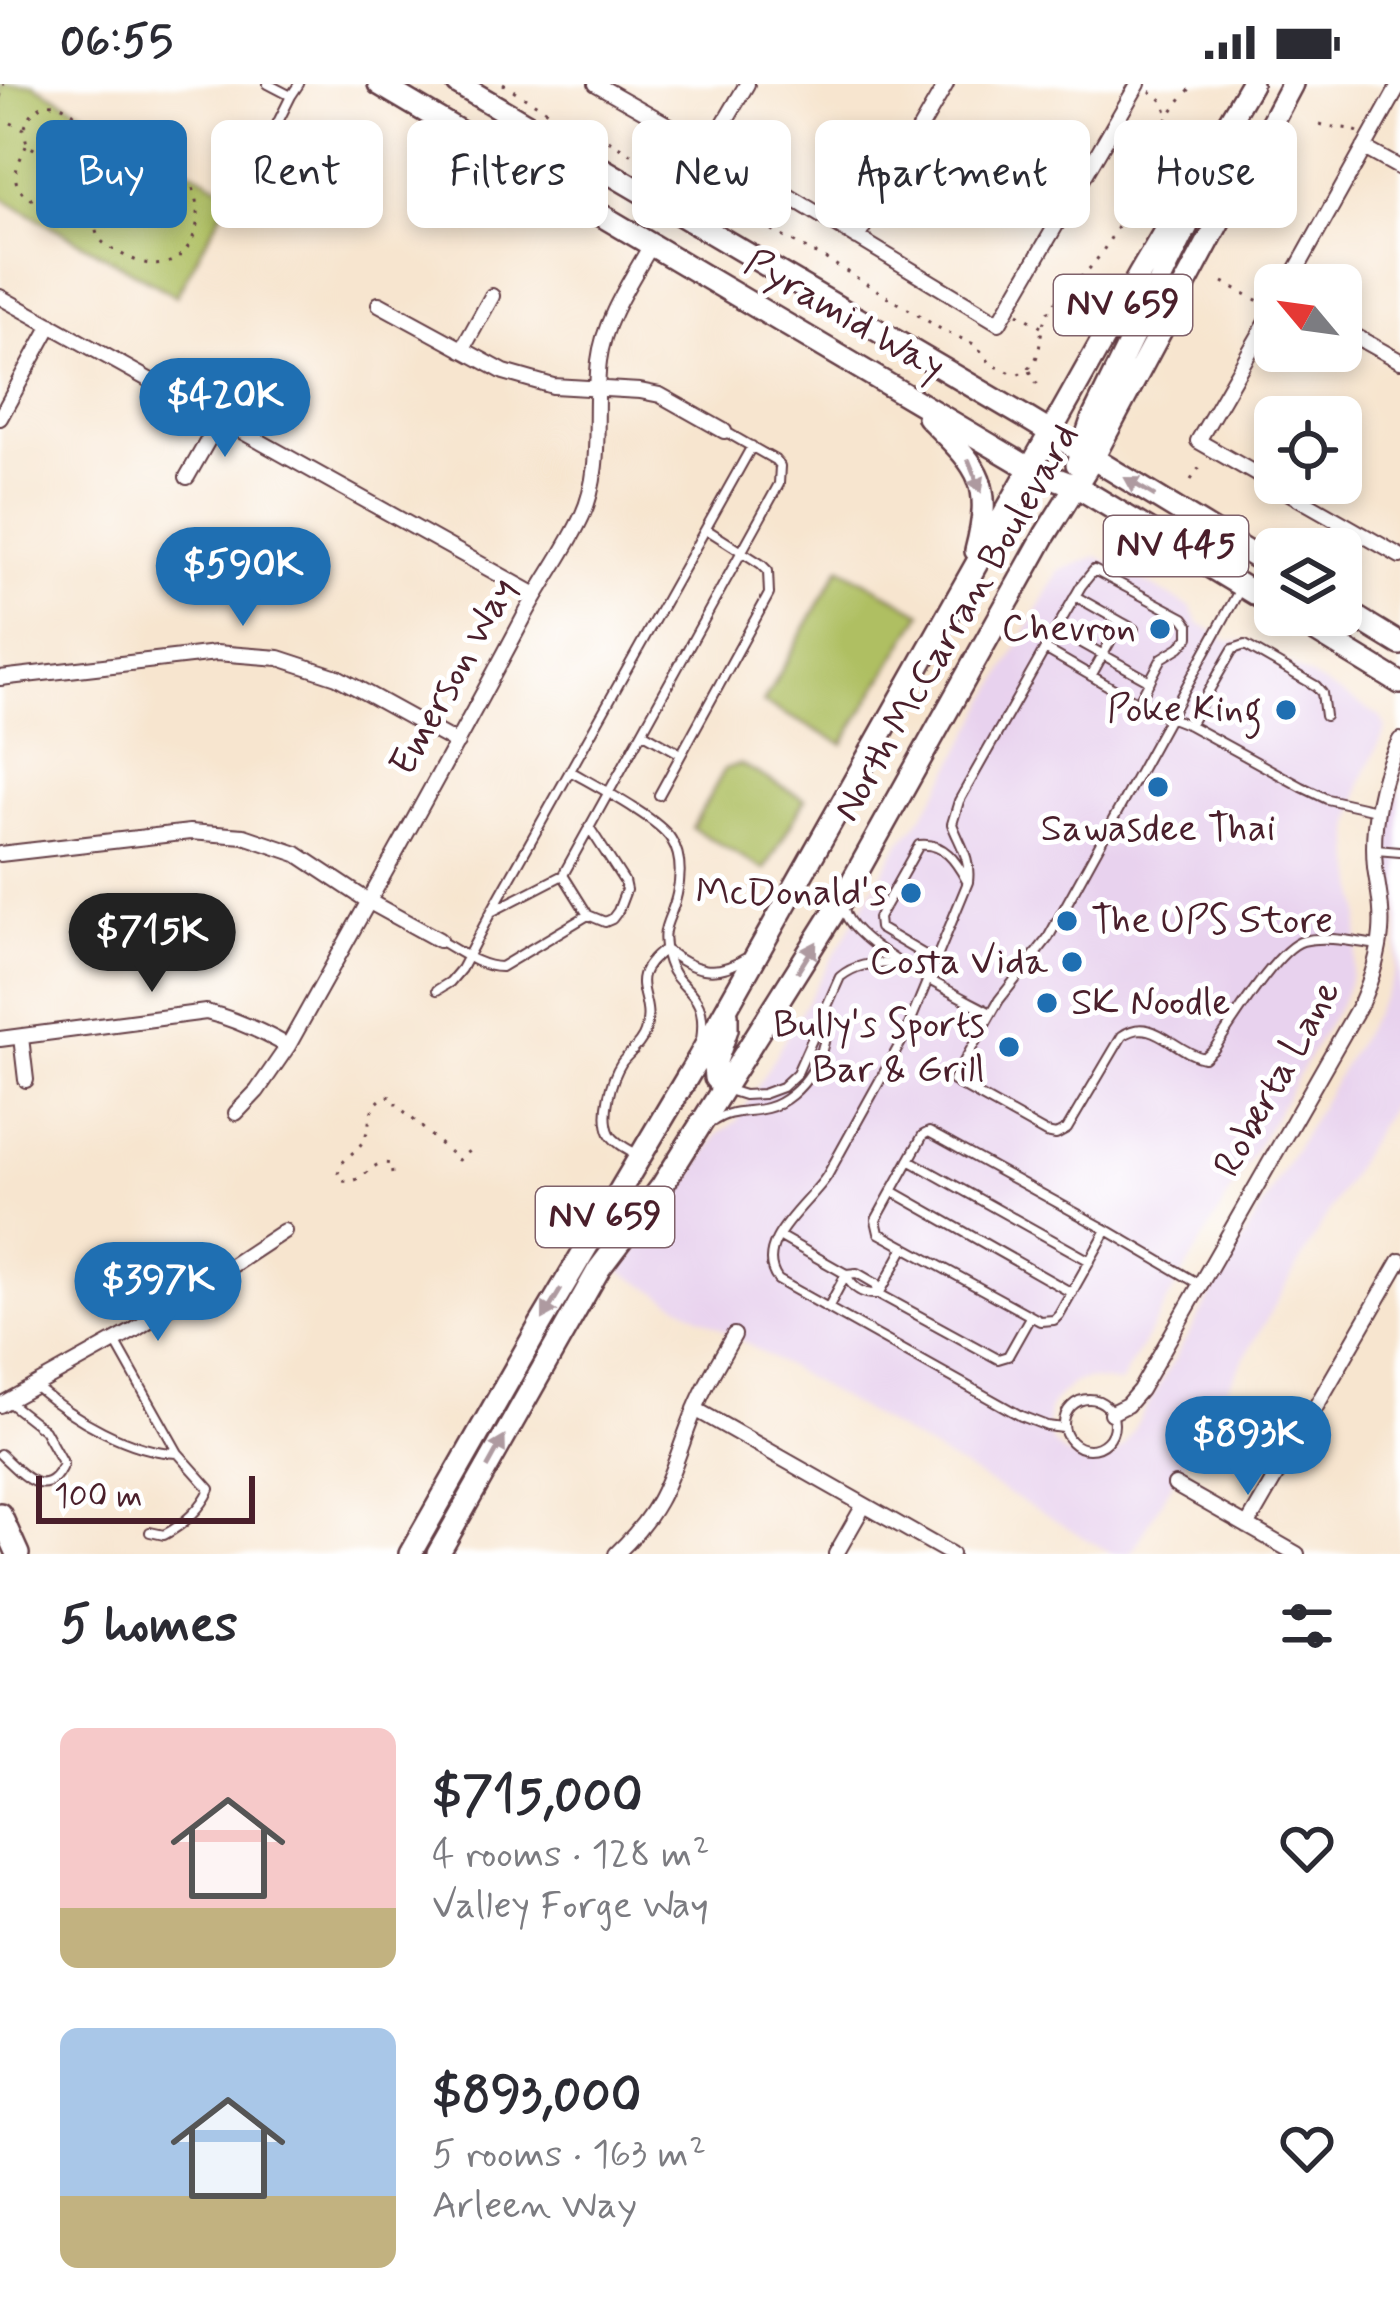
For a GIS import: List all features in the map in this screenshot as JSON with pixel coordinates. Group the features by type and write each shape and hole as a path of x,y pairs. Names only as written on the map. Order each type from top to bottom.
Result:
{"main road":[{"name":"Pyramid Way","path":"379,84 1031,470 1076,487 1254,593"},
{"name":"Pyramid Way","path":"458,84 632,186"},
{"name":"North McCarran Boulevard","path":"1230,120 1251,84"},
{"name":"North McCarran Boulevard","path":"438,1554 599,1269 689,1144 844,896 1076,487 1087,454 1292,84"},
{"name":"Pyramid Way","path":"703,228 1254,555"},
{"name":"North McCarran Boulevard","path":"410,1554 698,1059 1168,228"},
{"path":"1087,454 1092,420 1186,228"},
{"path":"907,394 978,472 984,512 969,579"},
{"path":"1362,621 1400,644"},
{"name":"NV 445","path":"1323,636 1400,683"},
{"path":"724,1088 715,1078 714,1067 724,1044 727,1007"},
{"path":"0,1514 18,1554"}],"street":[{"path":"596,84 660,120"},
{"path":"726,120 747,84"},
{"path":"857,238 946,84"},
{"path":"1300,264 1400,84"},
{"path":"791,198 999,322 1143,87"},
{"path":"1367,143 1400,168"},
{"name":"Emerson Way","path":"236,1113 288,1046 583,515 590,494 604,337 651,245"},
{"path":"462,350 492,296"},
{"path":"0,297 536,595"},
{"path":"379,304 527,381 660,395 724,431"},
{"path":"0,418 51,326"},
{"path":"1362,340 1400,361"},
{"path":"1254,348 1204,444 1400,556"},
{"path":"187,477 220,419"},
{"path":"0,678 216,653 279,658 337,677 457,743"},
{"name":"Roberta Lane","path":"1111,1413 1127,1406 1140,1390 1371,980 1381,902 1374,850 1377,810 1400,740"},
{"path":"0,854 217,832 297,854 439,940"},
{"path":"0,1039 206,1012 232,1018 288,1046"},
{"path":"21,1037 26,1080"},
{"path":"4,1403 115,1341 284,1231"},
{"path":"1247,1526 1400,1262"},
{"path":"616,1554 664,1494 695,1409 734,1334"},
{"path":"695,1409 951,1554"},
{"path":"1175,1485 1297,1554"},
{"path":"836,1554 864,1505"}],"lane":[{"path":"268,84 291,96"},
{"path":"279,120 299,84"},
{"path":"491,912 563,875 779,484 781,473 775,460 724,431"},
{"path":"437,990 461,969 752,446"},
{"path":"658,795 770,594 768,571 706,529"},
{"path":"1064,1428 1021,1416 778,1280 771,1271 771,1252 793,1214 827,1176 904,1035 968,882 968,855 952,824 954,813 1094,570 1189,625 1189,637 1162,658 1138,703"},
{"path":"1242,586 1048,938 991,1013 953,1081 1056,1135 1067,1130 1123,1036 1134,1028 1147,1028 1204,1058 1294,944 1307,940 1379,945"},
{"path":"1075,596 1134,629"},
{"path":"1091,676 1120,622"},
{"path":"1057,628 1150,681"},
{"path":"1189,725 1232,649 1246,645 1316,686 1322,693 1325,716"},
{"path":"1045,649 1168,719 1189,725 1327,799 1377,810"},
{"path":"642,732 681,754"},
{"path":"570,771 671,838 681,876 663,933 670,970 700,1004 703,1024 698,1059"},
{"path":"563,875 588,915 605,922 612,919 626,890 624,881 589,827"},
{"path":"935,962 879,928 878,918 919,845 932,843 946,851 968,882"},
{"path":"1374,850 1400,851"},
{"path":"844,896 844,916 852,928 898,963 991,1013"},
{"path":"439,940 490,967 501,967 588,915"},
{"path":"665,949 695,969 715,971 743,961 766,940"},
{"path":"641,1157 614,1140 606,1113 621,1063 646,1031 643,970 665,949"},
{"path":"724,1088 763,1094 782,1087 797,1073 840,977 865,964 898,963"},
{"path":"689,1144 716,1118 765,1109 799,1089 818,1058 826,1032 824,1016"},
{"path":"1107,1230 1054,1320 1040,1321 879,1233 876,1220 928,1132 1107,1230 1200,1285"},
{"path":"909,1160 1090,1261"},
{"path":"892,1191 1072,1293"},
{"path":"779,1236 846,1274 864,1276 880,1294 998,1359 1008,1356 1030,1317"},
{"path":"880,1294 905,1247"},
{"path":"828,1308 846,1274"},
{"path":"115,1341 178,1453 210,1489 175,1529 164,1535 150,1532"},
{"path":"35,1386 122,1441 160,1453 178,1453"},
{"path":"1093,1399 1111,1413 1110,1438 1096,1449 1079,1448 1064,1428 1066,1413 1077,1402 1093,1399"},
{"path":"0,1454 34,1483 44,1484 60,1473 63,1464 44,1430 4,1403"}],"path":[{"path":"0,97 4,84"},
{"path":"502,84 632,154"},
{"path":"767,228 976,345 991,364 1016,375 1029,370 1036,360 1044,318 1108,242 1168,118 1196,84"},
{"path":"1143,87 1164,102 1168,118"},
{"path":"36,201 16,184 27,145 26,120 35,109 56,103 79,120"},
{"path":"0,118 24,129"},
{"path":"1320,124 1347,127 1367,143"},
{"path":"27,145 36,150"},
{"path":"96,228 98,239 136,261 160,266 185,250 194,236 198,209 195,190 187,180"},
{"path":"1223,282 1254,298"},
{"path":"1008,307 1042,328"},
{"path":"1029,370 1041,391"},
{"path":"1191,481 1204,444"},
{"path":"392,1174 392,1164 386,1162 351,1182 343,1181 338,1173 342,1161 364,1139 372,1107 385,1096 394,1096 396,1104 458,1160 469,1151"}],"shaded area":[{"path":"1097,556 1190,607 1199,623 1230,642 1247,641 1380,716 1386,728 1361,783 1352,824 1361,912 1357,948 1341,1002 1120,1383 1088,1379 1073,1383 1049,1410 1047,1429 1063,1453 1097,1464 1124,1446 1388,989 1398,944 1389,848 1400,786 1400,1089 1131,1554 1113,1554 620,1271 678,1198 718,1134 737,1121 901,841 941,787 1059,571"}],"green space":[{"path":"0,84 33,84 99,120 36,120 36,217 0,197"},
{"path":"187,168 211,181 213,228 176,296 55,228 187,228"},
{"path":"840,567 922,613 843,744 763,703"},
{"path":"740,764 805,799 765,870 692,828 725,769"}],"place":[{"name":"Chevron","path":"1160,629"},
{"name":"Poke King","path":"1286,710"},
{"name":"Sawasdee Thai","path":"1158,787"},
{"name":"McDonald's","path":"911,893"},
{"name":"The UPS Store","path":"1067,921"},
{"name":"Costa Vida","path":"1072,962"},
{"name":"SK Noodle","path":"1047,1003"},
{"name":"Bully's Sports Bar & Grill","path":"1009,1047"}]}
